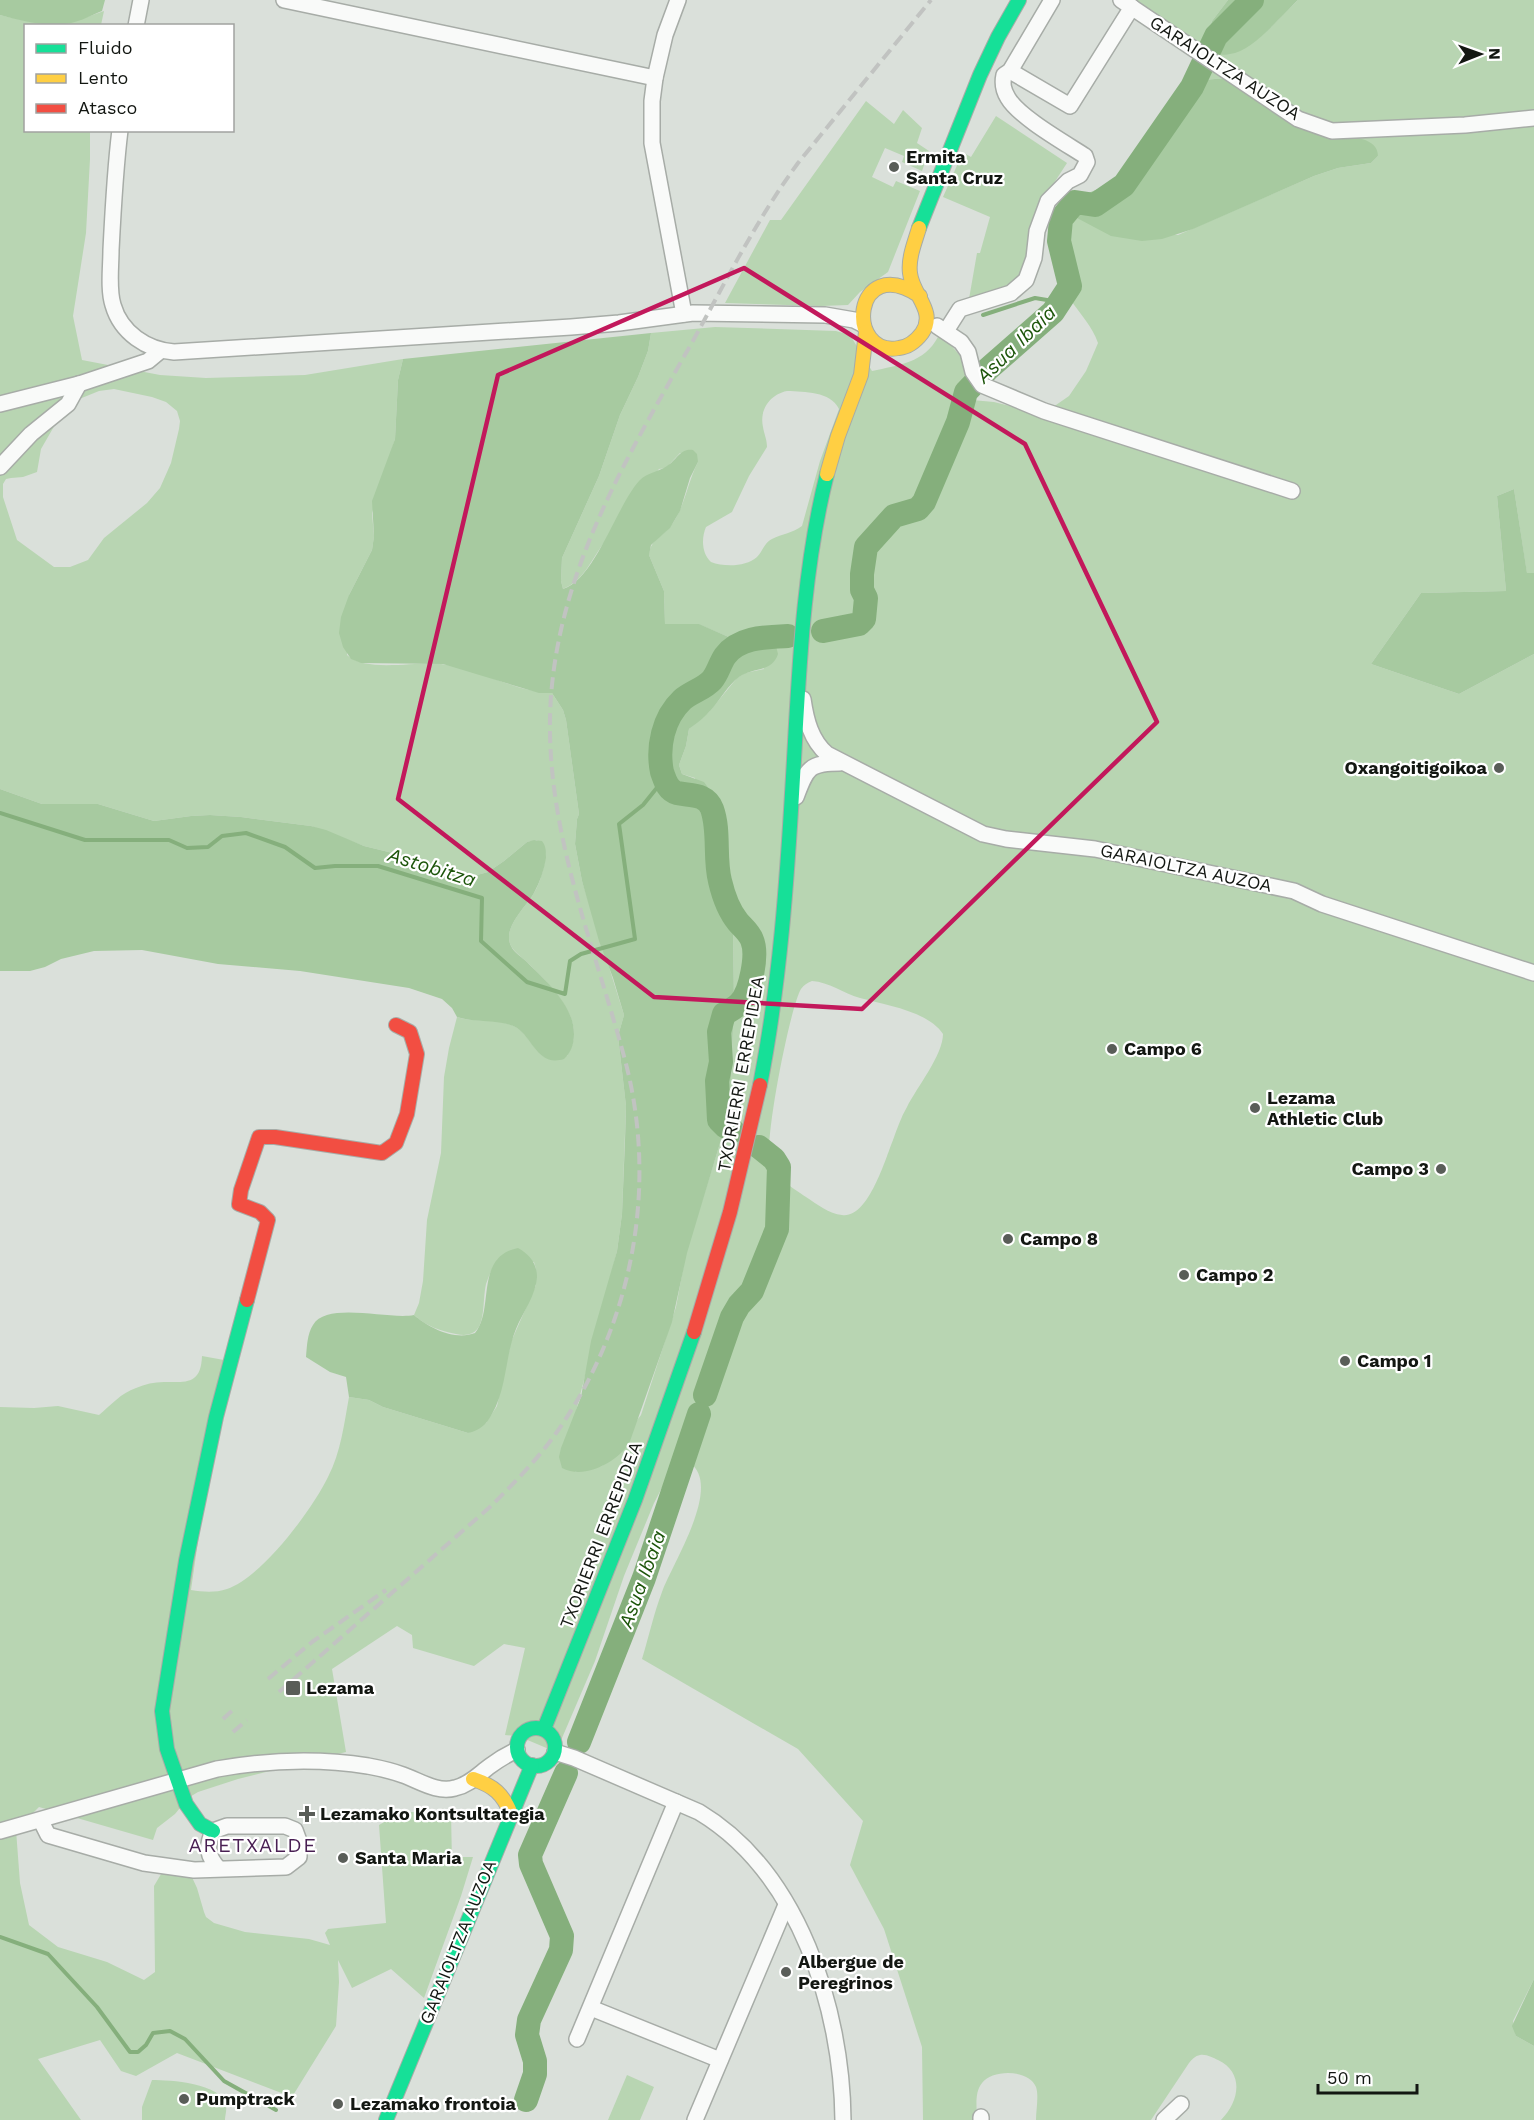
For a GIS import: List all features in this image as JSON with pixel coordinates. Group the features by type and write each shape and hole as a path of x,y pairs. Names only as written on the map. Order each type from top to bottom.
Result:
{"street":[{"path":"136,24 141,0"},
{"path":"284,0 654,78"},
{"path":"678,0 665,35 654,78 652,143 684,314"},
{"path":"120,132 114,185 110,270 112,305 123,326 144,344 160,351 174,352 571,327 684,314 825,315 854,320 880,346 882,357 912,344 920,337 928,321 925,305 910,275 912,253 967,105 984,66 1019,0"},
{"path":"946,331 960,309 1011,294 1026,280 1034,258 1036,231 1048,201 1068,181 1080,175 1087,162 1084,156 1030,119 1009,100 1002,84 1004,75 1010,71 1052,0"},
{"name":"GARAIOLTZA AUZOA","path":"1010,71 1070,106 1126,3 1298,119 1332,131 1465,125 1534,118"},
{"path":"825,315 864,305 868,297 891,276 920,229"},
{"path":"891,276 894,284 913,289 920,296"},
{"name":"TXORIERRI ERREPIDEA","path":"544,1729 602,1585 673,1396 710,1286 735,1198 756,1109 770,1031 783,915 810,563 817,517 834,451 861,377 865,355 864,305"},
{"path":"928,321 961,342 968,352 977,378 1044,411 1292,491"},
{"path":"0,404 80,384 148,361 160,351"},
{"name":"TXORIERRI ERREPIDEA","path":"852,398 862,379 882,357"},
{"path":"0,467 31,434 68,404 80,384"},
{"path":"800,673 810,731 821,757"},
{"path":"795,752 807,760 821,757"},
{"path":"790,820 803,780 821,757"},
{"name":"GARAIOLTZA AUZOA","path":"821,757 856,767 983,834 1006,839 1095,849 1294,891 1322,904 1534,973"},
{"path":"41,1821 48,1835 144,1863 194,1870 286,1867 299,1857 299,1841 295,1830 285,1826 227,1826 213,1831 200,1824 186,1804 167,1749 162,1711 184,1572 216,1417 268,1220 260,1212 239,1204 241,1190 259,1137 275,1137 382,1153 396,1143 407,1114 417,1054 410,1032 396,1025"},
{"path":"528,1729 544,1729 554,1739 555,1752 546,1763 532,1766 520,1757 517,1750 518,1742 528,1729"},
{"path":"0,1831 41,1821 178,1779 243,1764 315,1761 370,1767 401,1774 442,1790 455,1788 473,1779 517,1750"},
{"path":"555,1752 676,1802 713,1821 744,1849 770,1879 800,1930 813,1959 828,2004 837,2044 843,2091 843,2120"},
{"name":"GARAIOLTZA AUZOA","path":"386,2120 532,1766"},
{"path":"473,1779 489,1784 500,1791 507,1800 511,1814"},
{"path":"577,2038 676,1802"},
{"path":"213,1831 208,1844 210,1858 219,1869"},
{"path":"695,2120 786,1905"},
{"path":"774,1934 790,1929 800,1930"},
{"path":"591,2008 720,2060"},
{"path":"1164,2120 1181,2104"}],"highlighted area":[{"path":"744,268 1025,444 1157,722 862,1009 654,997 398,799 498,375"}],"green space":[{"path":"0,0 105,0 102,11 75,22 62,24 35,23 0,15"},
{"path":"1130,0 1228,0 1212,21 1201,53"},
{"path":"1228,0 1298,0 1248,47 1227,55 1201,53 1212,21"},
{"path":"1298,0 1534,0 1534,573 1527,574 1514,489 1497,496 1506,591 1421,593 1371,664 1459,694 1534,654 1534,1979 1513,2021 1516,2036 1534,2046 1534,2120 1221,2120 1235,2097 1236,2080 1227,2066 1212,2057 1203,2055 1197,2056 1190,2062 1151,2120 1036,2120 1037,2091 1032,2081 1018,2074 1002,2073 987,2078 979,2087 976,2106 977,2120 923,2120 922,2047 884,1929 850,1865 863,1821 798,1749 642,1659 662,1592 684,1545 698,1507 701,1489 699,1474 690,1463 680,1464 675,1469 654,1503 624,1576 595,1661 556,1752 518,1736 505,1735 525,1648 504,1644 474,1666 413,1648 412,1635 397,1626 332,1669 346,1752 238,1779 198,1792 188,1798 175,1814 157,1828 153,1840 39,1807 16,1830 20,1883 29,1925 58,1947 107,1962 144,1980 155,1972 154,1886 167,1864 190,1873 206,1917 214,1923 245,1932 309,1939 330,1945 325,1933 328,1929 386,1923 379,1825 402,1812 451,1812 452,1863 461,1863 461,1857 473,1857 424,1998 391,1969 352,1988 338,1960 336,2026 292,2097 177,2053 136,2076 121,2071 100,2040 38,2059 81,2120 0,2120 0,1407 58,1406 99,1415 131,1390 157,1382 191,1380 199,1372 202,1356 224,1360 191,1590 204,1592 227,1589 241,1582 270,1557 298,1524 321,1491 336,1458 349,1397 369,1400 383,1407 468,1433 486,1423 497,1406 511,1342 536,1285 536,1269 534,1262 498,1259 486,1284 482,1320 474,1332 467,1335 444,1331 428,1325 414,1315 423,1281 427,1220 441,1153 444,1077 449,1048 457,1017 514,1026 544,1057 567,1056 573,1043 574,1030 571,1017 564,1004 536,971 514,951 509,939 512,925 534,893 542,874 546,854 537,840 527,842 488,872 466,875 364,846 311,826 210,815 154,821 98,804 42,804 0,789 0,15 53,24 24,24 24,132 90,132 86,233 73,316 82,360 160,375 206,378 305,375 403,359 398,380 395,439 372,513 374,536 372,550 349,595 347,655 366,664 430,663 455,666 524,689 552,693 563,710 579,814 575,844 582,881 624,1015 618,1036 626,1106 622,1214 617,1251 575,1415 575,1472 602,1466 641,1415 676,1307 686,1253 720,1143 730,1100 734,1005 733,929 722,852 698,808 695,778 682,774 679,765 689,729 709,712 737,678 745,673 764,669 743,640 731,638 698,624 665,625 664,591 649,555 654,542 675,520 698,462 680,453 666,468 659,469 586,570 576,581 563,589 562,558 599,476 620,415 648,351 651,333 715,327 836,331 850,335 872,371 918,358 932,346 938,337 950,344 962,358 968,385 961,399 994,402 1026,410 1056,405 1069,396 1086,371 1098,343 1070,299 1060,277 1059,242 1070,209 1077,218 1178,235 1314,176 1338,168 1371,163 1378,156 1361,139 1337,133 1227,78 1191,81 1204,53 1233,52 1245,47 1267,31","holes":["114,389 166,402 177,411 180,421 171,463 160,488 147,503 104,538 88,560 70,567 54,567 17,540 3,497 3,484 6,479 37,472 41,449 67,404 99,391","787,391 823,396 835,403 839,409 820,461 802,526 769,541 757,557 747,563 722,565 711,562 703,546 706,527 732,512 749,476 767,447 762,420 765,408 776,395","812,981 824,983 860,998 917,1014 936,1026 943,1034 939,1051 901,1119 874,1186 860,1208 851,1214 837,1214 819,1206 785,1182 770,1163 770,1131 785,1047 796,1001 804,985"]},
{"path":"104,11 101,24 53,24 64,23"},
{"path":"1227,78 1252,82 1269,89 1327,128 1337,133 1363,139 1374,145 1378,156 1371,163 1338,168 1314,176 1193,229 1162,239 1142,241 1111,236 1077,218 1070,209 1086,194 1118,184 1141,166 1191,81"},
{"path":"866,101 894,124 903,110 922,128 917,143 929,151 922,171 902,162 904,156 885,148 872,177 893,187 896,181 920,191 888,272 860,292 848,305 725,303 770,220 781,220"},
{"path":"996,116 1067,163 1041,203 1027,268 1014,284 992,296 969,299 977,253 980,253 990,217 943,197 964,153 971,157"},
{"path":"651,333 648,351 620,415 599,476 562,558 563,589 575,583 585,572 639,481 667,466 685,451 693,450 697,454 698,462 690,478 680,511 670,528 651,545 649,555 664,591 665,624 699,624 731,638 769,641 776,646 778,654 771,664 744,674 735,680 709,713 689,729 679,765 682,774 704,782 712,793 706,804 698,808 722,852 727,875 733,929 734,1005 730,1100 720,1143 687,1253 672,1322 629,1444 608,1463 580,1472 562,1468 559,1457 581,1397 591,1341 617,1251 622,1214 626,1106 618,1036 624,1015 582,881 575,844 579,814 566,720 563,710 552,693 539,693 443,664 361,663 351,659 343,647 339,633 341,617 349,595 372,550 374,536 372,501 395,439 398,380 403,359"},
{"path":"1514,489 1527,573 1534,573 1534,654 1459,694 1371,664 1421,593 1506,591 1497,496"},
{"path":"0,789 42,804 98,804 154,821 210,815 311,826 364,846 466,875 488,872 527,842 542,841 546,849 546,858 542,876 534,893 512,925 509,939 514,951 542,977 564,1003 573,1023 573,1045 564,1059 548,1059 537,1051 517,1028 504,1023 457,1017 452,1008 442,999 409,988 300,971 218,964 142,950 94,951 61,959 30,971 0,971"},
{"path":"518,1248 526,1253 534,1263 537,1272 536,1284 512,1339 497,1404 488,1421 476,1431 468,1433 383,1407 369,1400 349,1397 346,1377 330,1372 306,1357 308,1336 313,1325 320,1318 331,1314 414,1315 443,1332 459,1335 475,1333 484,1311 490,1273 504,1253"},
{"path":"1534,1979 1534,2046 1516,2036 1512,2026"},
{"path":"627,2075 654,2087 640,2120 608,2120"},
{"name":"Pumptrack","path":"152,2080 194,2084 215,2092 226,2105 225,2120 142,2120 142,2107"}],"waterway":[{"name":"Asua Ibaia","path":"823,631 859,624 864,619 866,598 862,590 862,574 866,547 894,516 918,509 924,502 958,422 966,392 988,369 1053,312 1070,286 1059,241 1061,219 1075,202 1095,205 1124,185 1192,87 1216,36 1252,0"},
{"path":"983,315 1035,298 1059,302"},
{"name":"Asua Ibaia","path":"733,1131 719,1120 717,1081 721,1062 719,1032 724,1014 739,1004 747,991 754,964 754,946 749,935 732,913 723,891 718,872 716,826 712,809 706,800 674,792 669,787 662,772 661,743 666,724 675,707 712,680 723,659 731,650 754,639 788,636"},
{"name":"Astobitza","path":"0,813 85,840 169,840 187,848 208,847 222,836 246,833 285,847 315,868 378,866 482,898 481,941 527,982 565,994 570,961 581,954 635,939 619,824 643,805 664,779"},
{"name":"Asua Ibaia","path":"705,1395 732,1317 752,1291 777,1229 779,1167 774,1159 759,1147"},
{"name":"Asua Ibaia","path":"579,1742 644,1578 699,1414"},
{"name":"Asua Ibaia","path":"526,2100 535,2074 535,2061 527,2035 529,2020 561,1950 562,1936 531,1864 530,1855 566,1773"},
{"path":"0,1937 48,1954 97,2007 130,2052 138,2052 146,2045 153,2033 170,2031 185,2039 224,2081 276,2110"}],"railway":[{"path":"279,1692 491,1506 516,1481 554,1436 581,1394 603,1350 620,1303 631,1256 638,1207 639,1158 635,1108 625,1060 573,881 554,790 550,743 551,696 557,647 569,600 602,510 646,424 756,227 798,163 931,0"},
{"path":"268,1679 312,1642 386,1590"},
{"path":"223,1719 236,1707"},
{"path":"233,1732 247,1720"}],"traffic: fast":[{"path":"919,228 980,75 1019,0"},
{"path":"760,1085 773,1008 782,932 807,587 827,474"},
{"path":"213,1831 200,1824 186,1804 167,1749 162,1711 186,1561 216,1417 247,1300"},
{"path":"544,1729 635,1500 694,1332"},
{"path":"536,1728 549,1734 555,1747 549,1760 536,1766 523,1760 517,1747 523,1734 536,1728"},
{"path":"386,2120 532,1765"}],"traffic: slow":[{"path":"919,228 911,256 910,273 915,289 919,296 925,310 926,325 917,339 899,348 882,347 870,338 864,324 864,309 869,295 880,287 897,286 920,296"},
{"path":"827,474 838,436 861,375 866,332"},
{"path":"473,1779 497,1792 505,1801 511,1814"}],"traffic: jam":[{"path":"247,1300 268,1220 260,1212 239,1204 241,1190 259,1137 275,1137 382,1153 396,1143 407,1114 417,1054 410,1032 396,1025"},
{"path":"694,1332 730,1212 760,1085"}],"place":[{"name":"Ermita Santa Cruz","path":"894,167"},
{"name":"Oxangoitigoikoa","path":"1499,768"},
{"name":"Campo 6","path":"1112,1049"},
{"name":"Lezama Athletic Club","path":"1255,1108"},
{"name":"Campo 3","path":"1441,1169"},
{"name":"Campo 8","path":"1008,1239"},
{"name":"Campo 2","path":"1184,1275"},
{"name":"Campo 1","path":"1345,1361"},
{"name":"Lezama","path":"293,1688"},
{"name":"Lezamako Kontsultategia","path":"307,1814"},
{"name":"Santa Maria","path":"343,1858"},
{"name":"Albergue de Peregrinos","path":"786,1972"},
{"name":"Pumptrack","path":"184,2099"},
{"name":"Lezamako frontoia","path":"338,2104"}],"district":[{"name":"ARETXALDE","path":"253,1845"}]}
